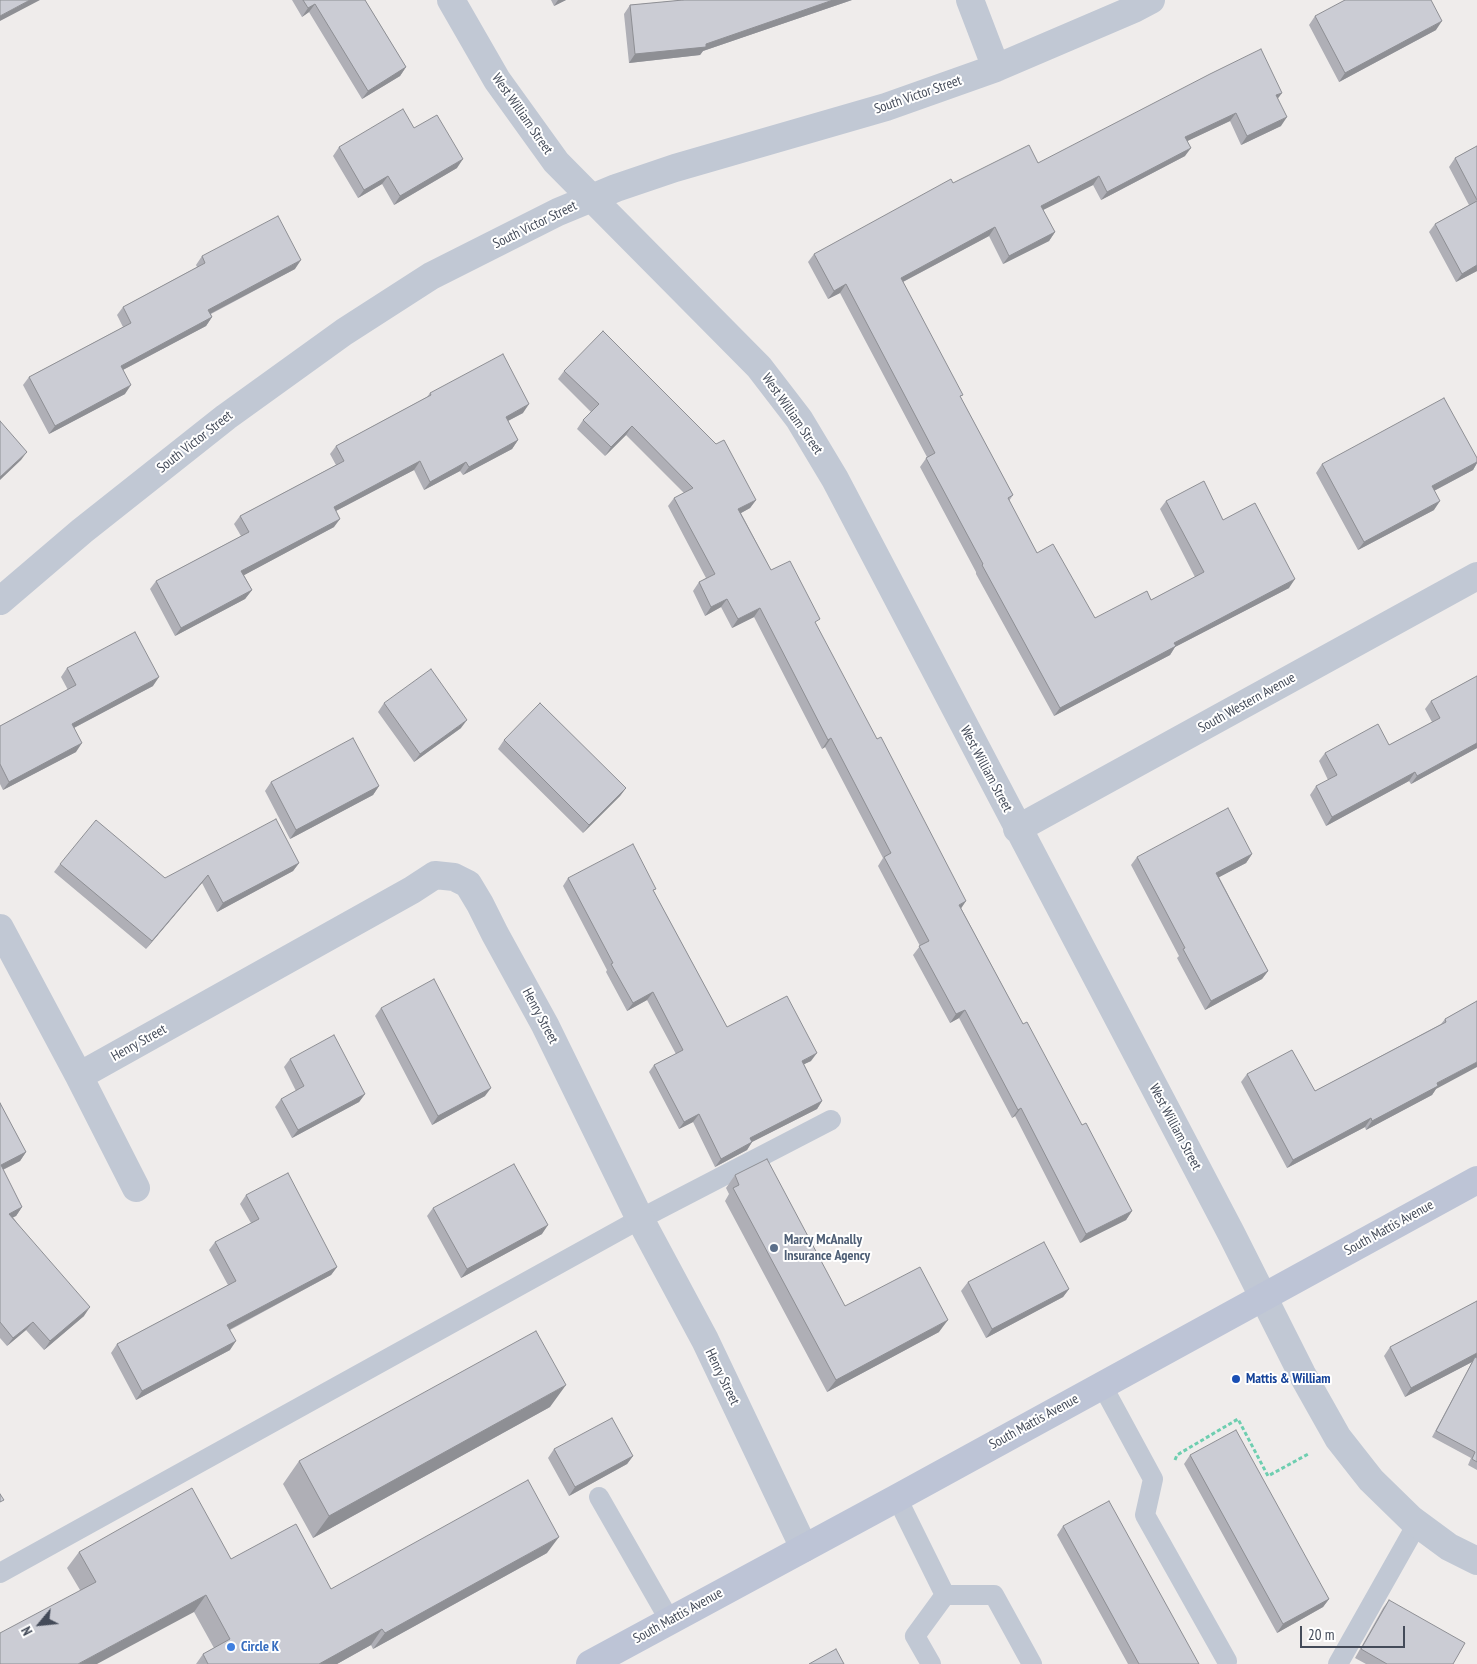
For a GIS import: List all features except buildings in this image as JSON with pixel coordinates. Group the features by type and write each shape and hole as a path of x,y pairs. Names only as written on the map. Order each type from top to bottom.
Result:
{"main road":[{"name":"South Mattis Avenue","path":"590,1664 1477,1180"}],"street":[{"name":"West William Street","path":"451,0 497,80 556,162 590,199 759,367 799,419 835,479 1017,829 1264,1296 1302,1374 1338,1438 1371,1480 1417,1524 1449,1547 1477,1561"},
{"path":"970,0 996,68"},
{"name":"South Victor Street","path":"0,601 82,531 226,417 344,332 431,276 558,212 616,188 675,168 886,107 996,68 1151,0"},
{"name":"South Western Avenue","path":"1017,829 1477,576"},
{"name":"Henry Street","path":"79,1076 412,890 435,875 454,877 468,884 546,1025 640,1219 704,1340 804,1548"},
{"path":"0,928 136,1188"}],"lane":[{"path":"0,1573 640,1219 831,1120"},
{"path":"1102,1385 1153,1479 1145,1515 1227,1662"},
{"path":"598,1497 670,1620"},
{"path":"897,1498 945,1596"},
{"path":"1338,1664 1417,1524"},
{"path":"945,1596 994,1595 1032,1664"},
{"path":"931,1664 915,1636 945,1596"}],"path":[{"path":"1153,1479 1173,1467 1177,1455 1238,1419 1268,1476 1338,1438"}],"place":[{"name":"Marcy McAnally Insurance Agency","path":"774,1248"},
{"name":"Mattis & William","path":"1236,1379"},
{"name":"Circle K","path":"231,1647"}]}
